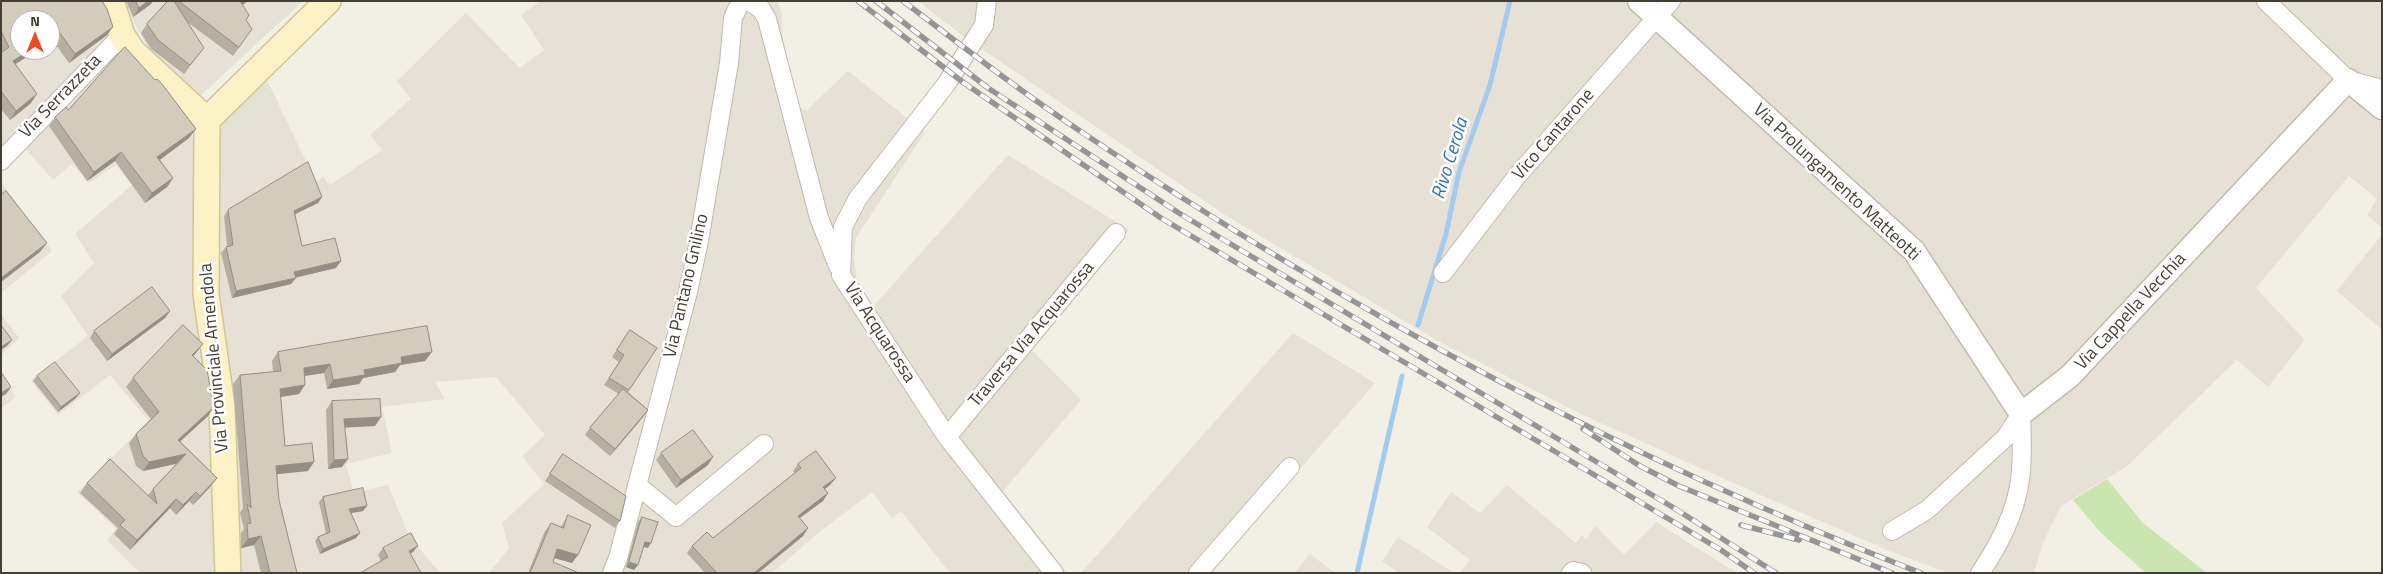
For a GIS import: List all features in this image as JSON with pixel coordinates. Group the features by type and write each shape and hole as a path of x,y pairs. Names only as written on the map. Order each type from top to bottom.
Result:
{"main road":[{"path":"111,1 122,34 133,52 207,120 328,1"},
{"name":"Via Provinciale Amendola","path":"207,120 206,294 222,407 228,573"}],"street":[{"path":"748,1 762,9 767,19 819,218 841,274"},
{"name":"Via Pantano Gnilino","path":"612,573 618,558 688,292 699,241 729,63 733,18 740,3 748,1"},
{"name":"Via Acquarossa","path":"987,1 984,24 947,84 858,198 843,227 841,274 947,437 1054,573"},
{"name":"Via Prolungamento Matteotti","path":"1639,1 1663,9 1914,251 2022,414"},
{"path":"2266,1 2348,80 2382,108"},
{"name":"Vico Cantarone","path":"1442,273 1517,176 1663,9"},
{"name":"Via Serrazzeta","path":"1,161 122,34"},
{"path":"2348,80 2382,90"},
{"name":"Via Cappella Vecchia","path":"2022,414 2070,376 2348,80"},
{"name":"Traversa Via Acquarossa","path":"947,437 1116,233"},
{"path":"1892,532 1927,510 2006,437 2022,414"},
{"path":"1980,573 1992,555 2009,520 2020,482 2022,414"},
{"path":"637,485 676,517 764,444"},
{"path":"1198,573 1290,467"},
{"path":"1571,573 1573,571 1582,573"}],"shaded area":[{"path":"1,1 33,10 10,10 10,60 60,60 60,18 114,33 1,150"},
{"path":"123,1 303,1 201,95 149,50"},
{"path":"541,1 778,1 782,17 783,44 797,109 807,110 848,71 925,132 856,238 854,256 856,275 864,297 871,309 1008,155 1129,230 1029,347 1081,400 1003,491 1067,573 950,573 901,511 892,518 872,492 818,533 772,573 489,573 509,548 502,523 544,484 522,456 545,435 496,377 435,382 445,399 382,407 392,453 346,464 354,493 388,485 409,536 440,573 238,573 214,273 220,202 221,125 227,113 266,78 316,182 323,177 330,185 382,150 370,135 411,99 397,81 466,13 520,68 544,50 521,15"},
{"path":"918,1 2382,1 2382,228 2367,215 2377,199 2349,176 2256,288 2305,340 2268,387 2237,360 2127,466 2061,506 2043,543 2034,573 1949,573 1892,552 1583,415 1438,341 1225,215 963,36"},
{"path":"119,49 191,132 199,166 207,392 216,471 218,573 140,573 107,540 116,529 77,492 149,421 110,375 58,415 31,380 88,336 61,296 94,263 75,234 132,185 116,165 89,183 72,164 53,180 23,146"},
{"path":"1,182 52,251 1,293"},
{"path":"2382,234 2382,330 2337,291"},
{"path":"1,314 19,338 1,355"},
{"path":"1293,333 1375,383 1209,573 1081,573"},
{"path":"1,377 16,397 1,408"},
{"path":"1507,485 1576,543 1582,535 1586,539 1596,526 1624,555 1656,522 1737,573 1460,573 1470,560 1427,527 1451,492 1480,513"},
{"path":"1398,537 1454,573 1399,573 1382,561"},
{"path":"1310,554 1335,573 1294,573"}],"green space":[{"path":"2107,479 2143,523 2207,573 2146,573 2101,533 2073,500"}],"building":[{"path":"1,1 102,1 113,27 75,54 60,33 60,10 10,10 10,60 15,60 13,61 37,94 16,111 1,91 1,53 9,47 1,31"},
{"path":"136,1 148,1 139,8"},
{"path":"168,1 174,1 204,48 190,65 158,40 147,24"},
{"path":"179,1 240,1 249,15 246,20 252,29 239,47"},
{"path":"125,47 155,80 157,79 162,84 196,129 157,157 173,178 152,193 121,152 94,172 55,117 66,107 68,110"},
{"path":"308,162 322,197 294,211 302,246 335,238 341,261 294,272 296,278 236,291 226,247 233,245 228,210"},
{"path":"6,191 47,243 1,278 1,195"},
{"path":"152,287 170,311 112,354 94,331"},
{"path":"1,325 12,340 1,347"},
{"path":"183,325 203,344 192,355 207,370 214,407 178,440 217,478 200,496 196,492 183,505 176,499 137,540 120,525 125,520 87,483 110,459 157,504 153,489 186,454 149,462 143,456 136,434 159,412 133,378"},
{"path":"427,326 432,352 401,357 402,363 364,370 365,375 333,380 330,364 304,368 305,385 280,389 285,446 312,443 314,462 276,466 279,500 297,573 270,573 261,536 248,539 247,524 251,523 247,504 251,508 240,375 281,371 278,352"},
{"path":"630,330 657,348 629,390 609,378 624,355 617,350"},
{"path":"55,362 80,393 61,407 37,376"},
{"path":"1,372 11,387 1,393"},
{"path":"623,389 648,410 615,449 590,428"},
{"path":"380,399 381,417 344,419 348,459 334,460 332,401"},
{"path":"693,430 713,457 681,480 661,453"},
{"path":"816,451 836,478 823,487 828,493 798,516 808,528 754,573 717,573 692,546 707,532 713,538 801,468 798,464"},
{"path":"563,454 626,496 620,521 550,474"},
{"path":"363,488 367,506 349,509 360,533 323,549 318,537 330,532 323,497"},
{"path":"568,515 591,525 578,555 557,549 553,562 579,573 530,573 551,523 563,528"},
{"path":"642,517 658,522 651,543 645,542 638,565 629,562"},
{"path":"411,533 418,546 409,551 421,573 360,573 388,557 383,548"}],"waterway":[{"name":"Rivo Cerola","path":"1418,325 1446,234 1459,172 1490,85 1510,1"},
{"name":"Rivo Cerola","path":"1357,573 1402,376"}],"railway":[{"path":"858,1 964,83 1161,218 1721,550 1754,573"},
{"path":"876,1 988,88 1182,215 1674,508 1776,573"},
{"path":"903,1 1014,85 1083,133 1182,198 1386,320 1596,430 1703,481 1811,529 1921,573"},
{"path":"1583,429 1640,466 1679,486 1892,573"},
{"path":"1741,525 1799,540"}]}
